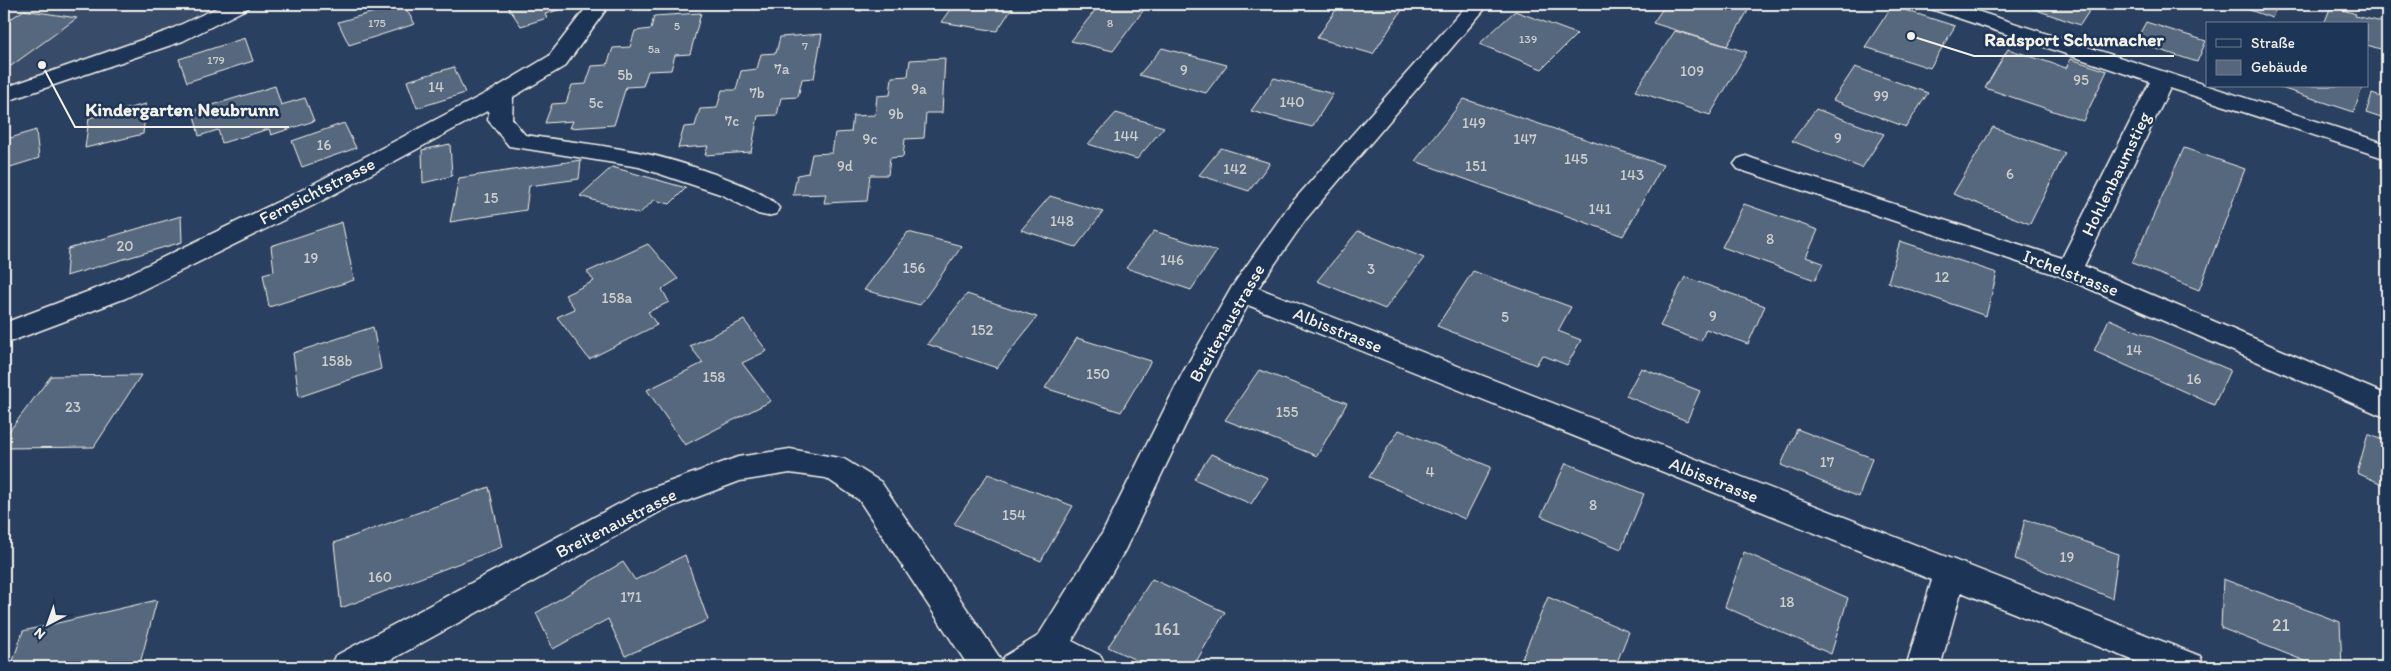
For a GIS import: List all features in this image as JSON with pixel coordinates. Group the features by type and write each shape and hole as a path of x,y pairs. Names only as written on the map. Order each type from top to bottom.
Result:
{"street":[{"path":"4,95 175,36 241,4"},
{"name":"Fernsichtstrasse","path":"4,334 117,291 305,199 502,94 557,61 600,4"},
{"name":"Breitenaustrasse","path":"1017,667 1050,647 1114,541 1196,374 1242,292 1297,212 1479,4"},
{"path":"1935,4 2387,152"},
{"name":"Hohlenbaumstieg","path":"2069,270 2163,79"},
{"path":"502,94 500,120 516,141 642,160 732,189 767,208"},
{"name":"Irchelstrasse","path":"1746,164 2069,270 2387,407"},
{"name":"Albisstrasse","path":"1242,292 2188,667"},
{"name":"Breitenaustrasse","path":"347,667 652,501 738,469 790,461 833,467 870,491 988,667"},
{"path":"1923,667 1950,574"},
{"path":"1050,647 1088,667"}],"shaded area":[{"path":"5,4 228,4 155,39 4,90"}],"building":[{"path":"403,4 415,24 349,45 338,22"},
{"path":"506,4 578,4 545,14 547,18 521,26"},
{"path":"815,4 868,4 861,11"},
{"path":"954,4 1015,4 997,31 941,22"},
{"path":"1100,4 1148,4 1113,51 1071,41"},
{"path":"1340,4 1406,4 1373,54 1317,38"},
{"path":"1666,4 1752,4 1727,46 1653,23"},
{"path":"2019,4 2090,4 2093,5 2080,25"},
{"path":"2233,4 2278,4 2272,18"},
{"path":"1892,6 1955,26 1930,68 1865,47"},
{"path":"2331,6 2356,14 2355,16 2387,23 2387,51 2368,45 2368,22 2325,22"},
{"path":"24,10 77,18 4,71 4,20 9,20"},
{"path":"1515,11 1577,34 1542,69 1479,44"},
{"path":"701,13 690,54 675,55 671,70 648,71 643,86 626,87 614,125 570,128 573,121 545,123 552,104 566,103 572,85 586,84 592,66 607,65 613,48 630,47 635,31 651,29 654,16"},
{"path":"2146,22 2206,41 2197,62 2135,42"},
{"path":"1675,31 1747,52 1710,115 1635,91"},
{"path":"822,34 814,78 802,79 798,97 781,98 777,115 758,116 751,152 705,155 708,146 678,148 684,127 695,126 700,109 717,108 722,90 736,90 741,71 757,69 761,54 776,53 780,37"},
{"path":"245,38 253,61 187,82 179,59"},
{"path":"1162,48 1227,65 1206,93 1139,75"},
{"path":"2008,49 2066,68 2071,59 2107,71 2083,121 1985,88"},
{"path":"945,58 942,113 926,113 924,138 905,139 903,157 890,158 888,175 870,175 867,201 824,203 826,194 793,195 797,175 808,173 812,154 832,153 835,133 851,132 853,116 875,115 877,96 890,95 892,77 908,76 910,60"},
{"path":"454,67 465,93 417,108 407,81"},
{"path":"1855,67 1928,93 1906,127 1833,100"},
{"path":"1274,78 1333,94 1312,127 1251,111"},
{"path":"275,86 281,105 305,98 314,121 271,135 269,129 222,143 218,130 199,136 193,111"},
{"path":"2281,88 2362,88 2354,112"},
{"path":"2372,94 2387,99 2387,120 2366,113"},
{"path":"1464,99 1663,165 1623,236 1415,161"},
{"path":"146,104 143,134 85,148 89,118"},
{"path":"1816,109 1884,134 1862,168 1792,141"},
{"path":"1116,113 1164,127 1137,159 1088,144"},
{"path":"344,123 356,148 302,167 292,141"},
{"path":"1993,127 2065,153 2030,224 1953,194"},
{"path":"36,130 39,158 4,169 4,140"},
{"path":"450,144 452,176 423,183 422,150"},
{"path":"1221,148 1270,163 1249,191 1199,175"},
{"path":"2184,148 2245,169 2199,290 2132,263"},
{"path":"581,160 579,179 529,186 526,210 450,222 459,178"},
{"path":"612,167 686,188 670,204 654,200 639,214 580,196"},
{"path":"1050,196 1103,212 1076,247 1021,230"},
{"path":"1744,204 1818,230 1806,257 1823,263 1815,280 1722,247"},
{"path":"181,216 182,242 66,276 68,249"},
{"path":"342,222 354,280 269,307 263,274 274,271 271,246"},
{"path":"1154,231 1217,251 1191,290 1126,268"},
{"path":"1358,231 1424,258 1385,309 1317,281"},
{"path":"908,232 962,246 920,305 864,290"},
{"path":"1900,241 1997,273 1986,316 1888,282"},
{"path":"648,244 678,279 662,289 669,302 648,312 657,325 589,359 557,317 575,309 565,295 594,281 587,272"},
{"path":"1473,271 1571,307 1558,331 1581,340 1567,365 1542,355 1536,365 1437,326"},
{"path":"1685,277 1765,306 1748,344 1706,329 1701,341 1660,326"},
{"path":"967,294 1037,317 997,368 927,344"},
{"path":"2109,319 2230,370 2214,405 2094,351"},
{"path":"744,320 767,351 742,363 771,401 685,445 647,390 703,363 690,346"},
{"path":"373,327 381,369 299,397 293,353"},
{"path":"1077,338 1151,361 1121,412 1045,388"},
{"path":"1641,368 1700,391 1687,421 1626,396"},
{"path":"1259,370 1347,403 1317,456 1225,420"},
{"path":"141,375 94,447 4,448 4,438 51,376"},
{"path":"1797,429 1872,458 1859,497 1781,465"},
{"path":"1399,430 1491,467 1465,519 1369,477"},
{"path":"2368,434 2387,442 2387,486 2357,473"},
{"path":"1211,454 1268,478 1251,504 1194,479"},
{"path":"1566,463 1644,494 1621,549 1541,516"},
{"path":"988,474 1073,506 1041,561 954,524"},
{"path":"489,487 502,547 341,608 334,543"},
{"path":"2025,519 2118,554 2112,598 2015,559"},
{"path":"1744,552 1848,598 1831,654 1725,607"},
{"path":"685,555 708,620 625,656 608,619 553,649 536,613 623,562 635,580"},
{"path":"1152,579 1225,612 1193,667 1151,667 1108,647"},
{"path":"2223,579 2340,622 2342,667 2320,667 2221,628"},
{"path":"1548,597 1629,632 1615,667 1530,667 1520,663"},
{"path":"157,600 139,667 11,667 23,631"},
{"path":"1284,660 1298,667 1280,667"}],"place":[{"name":"Radsport Schumacher","path":"1911,36"},
{"name":"Kindergarten Neubrunn","path":"42,65"}]}
